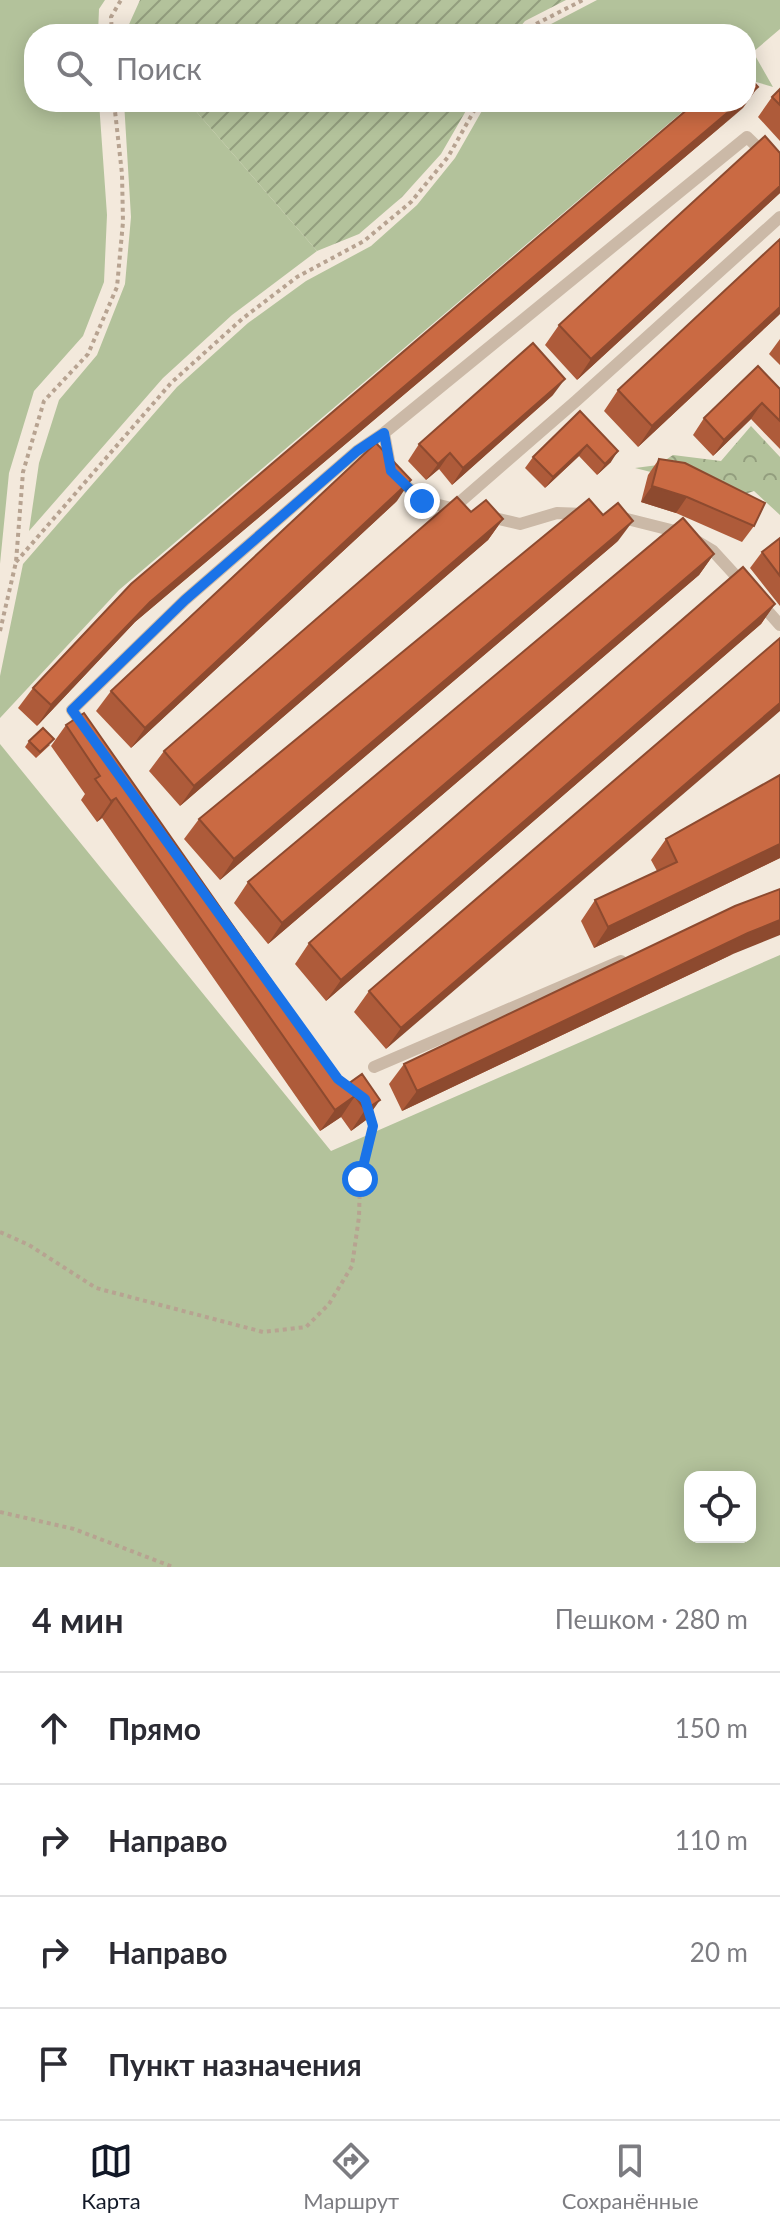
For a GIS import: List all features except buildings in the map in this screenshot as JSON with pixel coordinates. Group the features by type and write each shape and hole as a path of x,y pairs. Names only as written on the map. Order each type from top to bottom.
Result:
{"lane":[{"path":"95,742 72,710 185,600 357,451 384,433 747,137 780,169"},
{"path":"453,508 780,217"},
{"path":"384,433 391,471 422,501 520,524 557,513 605,515 683,533 713,551 780,625"},
{"path":"374,1067 627,959"}],"path":[{"path":"111,24 111,17 121,0"},
{"path":"536,24 583,0"},
{"path":"0,631 16,562 23,472 44,401 88,354 117,287 123,222 122,174 115,112"},
{"path":"16,562 171,383 242,319 297,277 364,241 411,202 448,157 473,112"},
{"path":"0,1232 29,1245 96,1288 263,1332 306,1327 329,1304 352,1266 359,1217 360,1179 373,1126 365,1099"},
{"path":"0,1512 74,1529 173,1567"}],"green space":[{"path":"0,0 105,0 99,9 98,24 24,24 24,112 100,112 107,215 104,282 83,336 34,391 9,473 0,564"},
{"path":"140,0 566,0 522,24 129,24"},
{"path":"597,0 780,0 780,29 756,49 756,24 551,24"},
{"path":"756,57 773,87 756,82"},
{"path":"125,112 197,112 317,251 232,315 163,378 29,531 39,463 59,400 97,355 125,284 131,217"},
{"path":"197,112 465,112 441,154 402,197 359,234 317,251"},
{"path":"481,112 682,112 119,590 0,718 0,676 23,564 177,387 248,323 306,281 371,246 417,205 455,158"},
{"path":"751,426 780,457 780,515 754,491 742,495 635,468 658,465 673,455 721,461"},
{"path":"0,744 331,1151 780,955 780,1567 0,1567"}],"route":[{"path":"360,1179 373,1126 365,1099 338,1079 72,710 185,600 357,451 384,433 391,471 422,501"}]}
